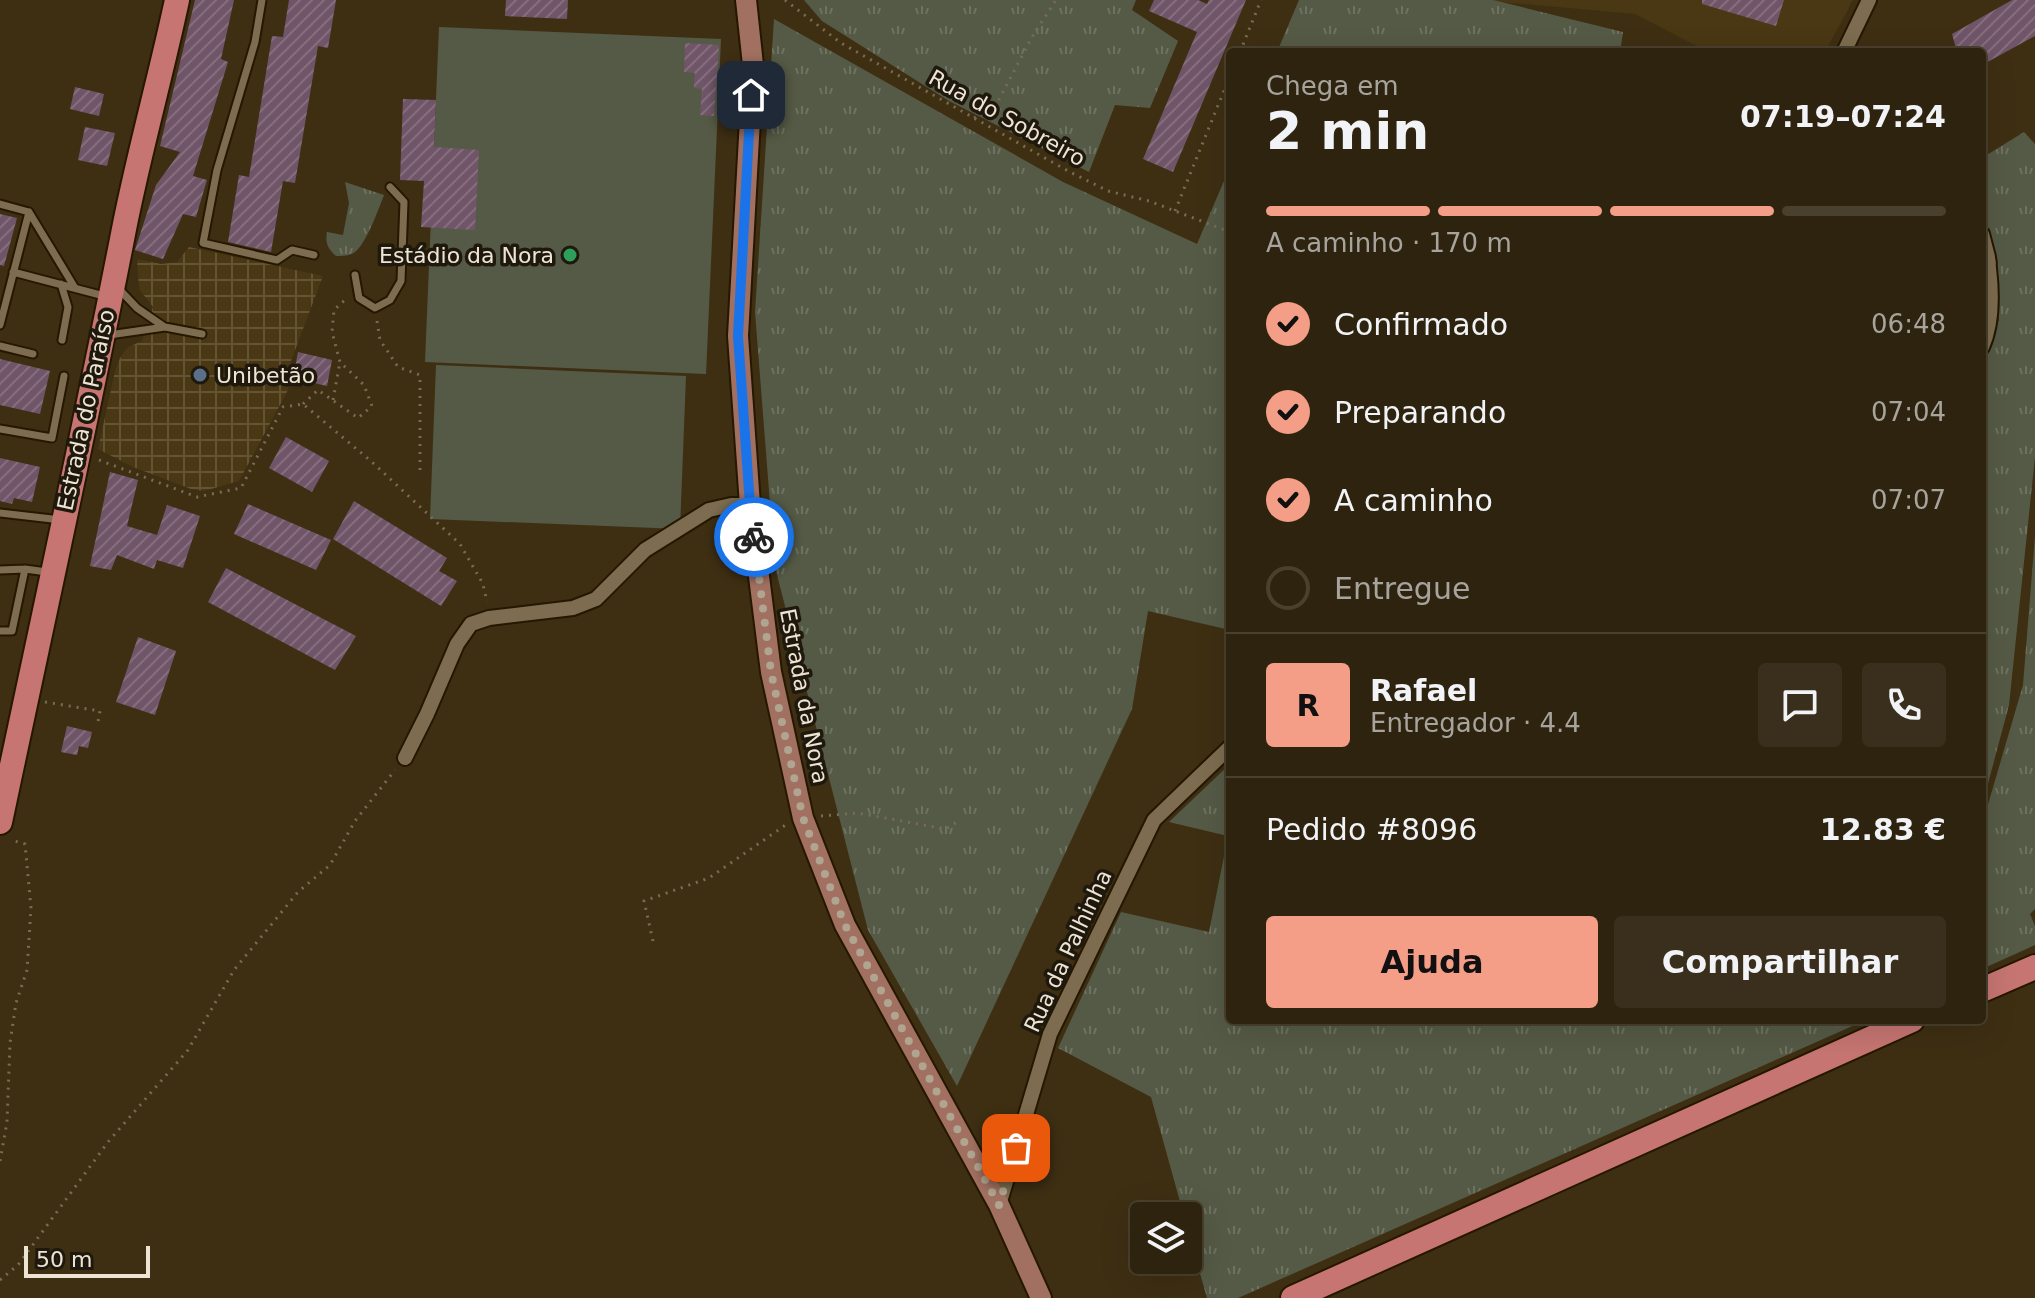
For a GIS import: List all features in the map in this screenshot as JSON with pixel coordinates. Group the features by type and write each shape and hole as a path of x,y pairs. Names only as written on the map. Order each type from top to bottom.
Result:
{"main road":[{"name":"Estrada do Paraíso","path":"0,822 102,336 177,0"},
{"path":"1986,988 2035,967"},
{"path":"1293,1298 1903,1024"}],"street":[{"name":"Estrada da Nora","path":"746,0 753,65 738,336 750,505 771,672 803,818 845,925 999,1205 1041,1298"},
{"path":"1850,48 1869,0"},
{"path":"1986,270 1991,292 1986,339"},
{"path":"1986,311 1989,318"},
{"path":"405,758 457,644 471,624 489,618 573,608 596,599 645,550 709,510 750,505"},
{"name":"Rua da Palhinha","path":"999,1205 1050,1034 1154,820 1226,751"}],"lane":[{"path":"262,0 255,42 217,170 203,243 277,260 292,250 314,255"},
{"path":"355,275 359,298 375,308 390,300 401,281 404,202 390,187"},
{"path":"0,204 29,212 75,288"},
{"path":"0,325 29,212"},
{"path":"13,272 75,288 112,290 165,327"},
{"path":"61,284 68,307 62,340"},
{"path":"102,336 165,327 202,334"},
{"path":"0,346 33,354"},
{"path":"0,429 52,438 64,376"},
{"path":"0,513 64,520"},
{"path":"0,631 12,631 25,569"},
{"path":"0,570 54,573"}],"path":[{"name":"Rua do Sobreiro","path":"785,0 841,43 973,119 1108,191 1149,201 1226,230"},
{"path":"973,119 994,109 1032,37 1056,0"},
{"path":"1242,48 1261,0"},
{"path":"1175,211 1226,86"},
{"path":"333,400 340,362 332,332 334,310 348,297 355,275"},
{"path":"375,308 380,340 398,367 420,375 420,476"},
{"path":"78,452 197,497 241,488 283,407 303,404 318,390 358,418 372,406 364,385 340,362"},
{"path":"303,404 372,462 460,544 483,584 489,618"},
{"path":"26,699 100,711 97,727"},
{"path":"0,1280 18,1265 108,1142 188,1050 234,970 298,892 330,865 355,821 405,758"},
{"path":"653,941 644,901 709,878 790,821 857,813 946,829 960,820"},
{"path":"0,837 25,844 31,908 27,970 16,1003 10,1043 7,1122 0,1161"}],"shaded area":[{"path":"1478,0 1853,0 1827,48 1700,48 1635,14"},
{"path":"189,247 323,276 291,361 288,390 239,481 204,491 133,467 98,449 120,358 128,347 142,341 153,307 139,289 137,259 161,264 177,262"}],"green space":[{"path":"804,0 1136,0 1132,10 1178,41 1150,108 1115,105 1089,172 949,101 822,21"},
{"path":"1299,0 1493,0 1623,32 1621,48 1279,48"},
{"path":"774,19 1063,182 1197,244 1226,176 1226,629 1148,611 1132,709 957,1086 868,930 775,567 755,312"},
{"name":"Estádio da Nora","path":"439,27 721,39 706,374 425,362"},
{"path":"2024,132 2035,144 2035,457 2009,705 1986,791 1986,313 1999,321 1986,255 1986,156"},
{"path":"345,182 384,195 359,248 346,256 336,256 328,246 326,236 327,232 343,235 349,203"},
{"path":"436,365 686,376 680,529 430,519"},
{"path":"2035,536 2035,909 2030,914 2035,926 2035,945 1986,967 1986,811 2023,685"},
{"path":"1226,768 1226,836 1169,822"},
{"path":"1226,846 1226,1024 1857,1024 1238,1298 1207,1298 1200,1274 1202,1202 1180,1202 1151,1097 1058,1048 1121,912 1209,932"}],"building":[{"path":"195,0 234,0 221,59 228,62 193,176 207,180 196,217 183,214 163,259 135,250 156,185 180,152 160,146"},
{"path":"289,0 336,0 328,48 318,46 295,183 283,181 271,252 228,242 239,175 249,177 272,36 283,37"},
{"path":"506,0 568,0 567,19 505,16"},
{"path":"1154,0 1198,0 1207,4 1209,0 1246,0 1173,172 1143,159 1197,32 1149,11"},
{"path":"1702,0 1784,0 1776,26 1702,4"},
{"path":"2012,0 2035,0 2035,36 1986,63 1986,48 1956,48 1952,34"},
{"path":"685,43 719,45 714,116 700,115 702,89 694,88 695,73 684,72"},
{"path":"75,87 104,94 99,116 70,109"},
{"path":"403,99 436,100 434,147 479,150 475,230 421,227 424,181 400,180"},
{"path":"85,127 115,133 107,166 78,160"},
{"path":"0,214 17,218 4,266 0,265"},
{"path":"298,352 332,360 327,386 293,378"},
{"path":"0,359 50,371 40,414 0,405"},
{"path":"286,437 329,461 312,492 269,468"},
{"path":"0,458 40,467 32,502 14,498 12,504 0,501"},
{"path":"110,472 138,480 127,526 157,535 167,505 200,516 183,568 157,560 154,569 117,555 111,570 90,566"},
{"path":"354,501 447,558 439,571 457,581 441,606 333,539"},
{"path":"248,504 331,540 316,570 234,534"},
{"path":"226,568 356,636 335,670 208,602"},
{"path":"138,637 176,651 155,715 116,702"},
{"path":"67,726 92,732 88,748 79,746 77,755 61,752"}],"way so far":[{"path":"754,537 771,672 803,818 845,925 999,1205 1016,1148"}],"place":[{"name":"Estádio da Nora","path":"570,255"},
{"name":"Unibetão","path":"200,375"}],"route":[{"path":"751,95 738,336 754,537"}]}
